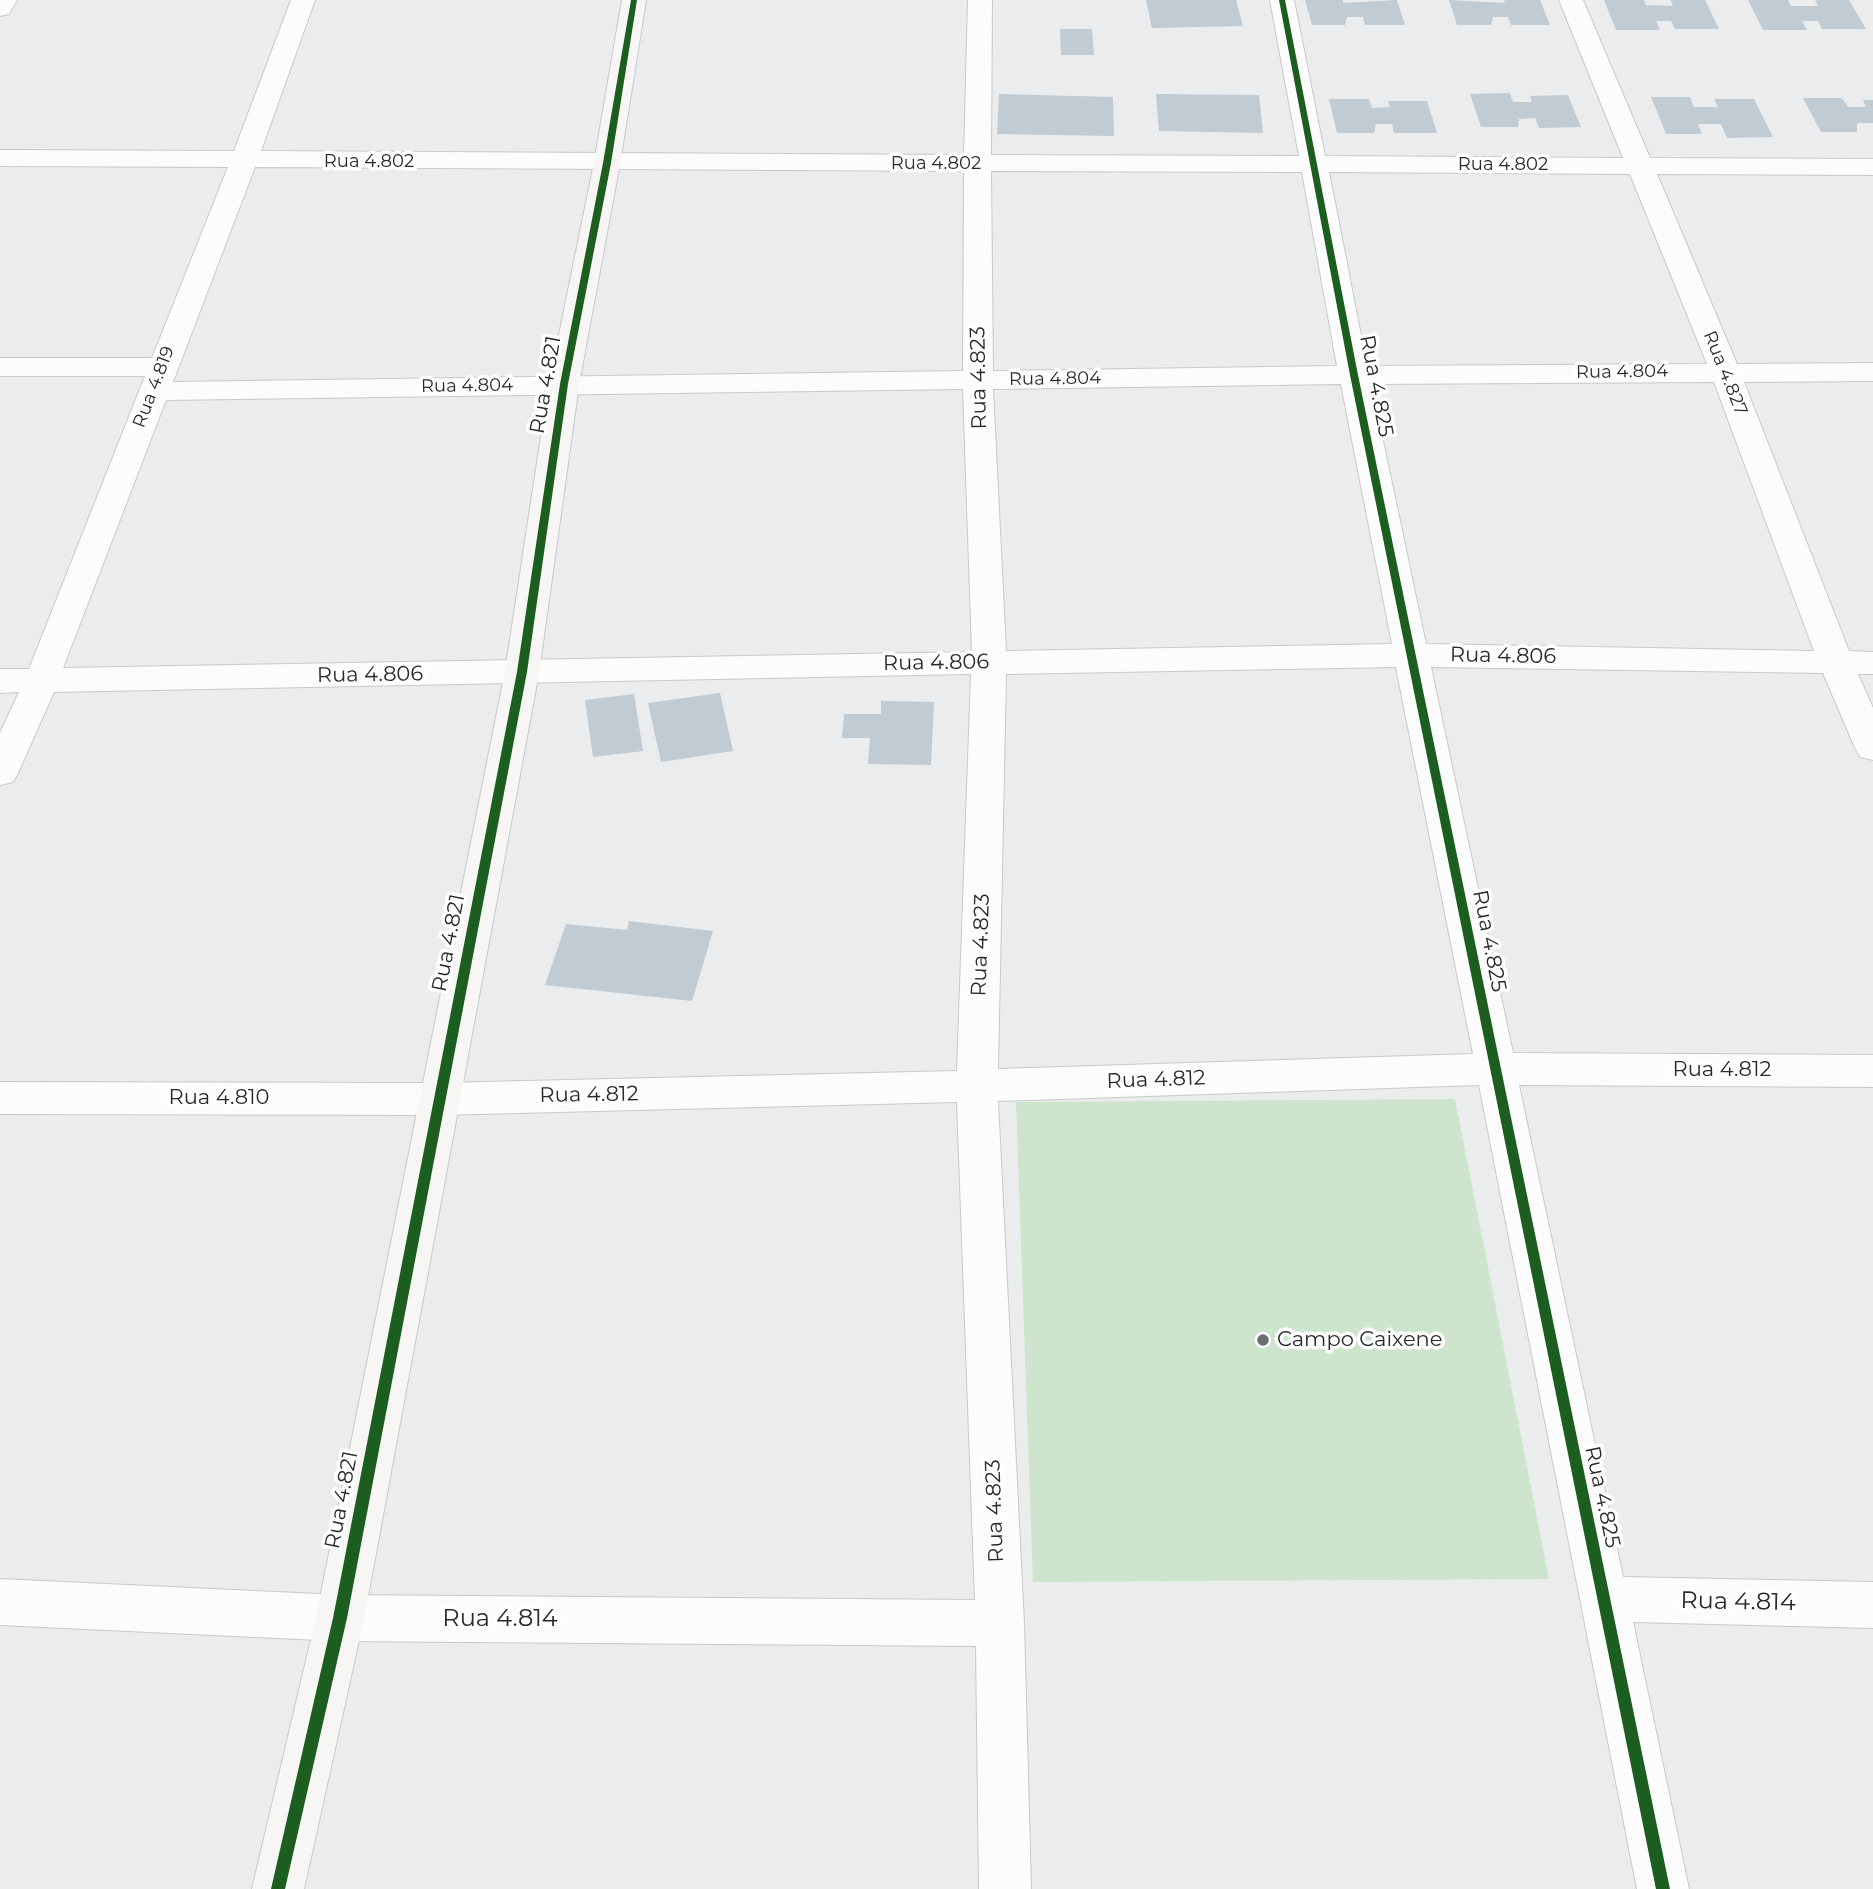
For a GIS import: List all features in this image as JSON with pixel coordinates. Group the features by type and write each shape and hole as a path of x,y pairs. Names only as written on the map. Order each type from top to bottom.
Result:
{"street":[{"path":"0,9 5,0"},
{"name":"Rua 4.819","path":"0,773 41,681 244,161 303,0"},
{"name":"Rua 4.821","path":"278,1889 340,1618 522,672 564,384 607,163 634,0"},
{"name":"Rua 4.823","path":"980,0 978,380 989,662 977,1086 1000,1623 1005,1889"},
{"name":"Rua 4.825","path":"1282,0 1354,375 1663,1889"},
{"name":"Rua 4.827","path":"1571,0 1725,372 1836,663 1873,748"},
{"name":"Rua 4.802","path":"0,158 1873,167"},
{"name":"Rua 4.804","path":"0,367 157,379 564,384 1873,372"},
{"name":"Rua 4.806","path":"0,681 1411,654 1873,663"},
{"name":"Rua 4.812","path":"438,1099 977,1086 1495,1069 1873,1072"},
{"name":"Rua 4.810","path":"0,1098 438,1099"},
{"name":"Rua 4.814","path":"1603,1599 1873,1605"},
{"name":"Rua 4.814","path":"0,1602 340,1618 1000,1623"}],"green space":[{"name":"Campo Caixene","path":"1455,1099 1549,1579 1033,1582 1016,1102"}],"building":[{"path":"1146,0 1236,0 1243,26 1152,28"},
{"path":"1305,0 1343,0 1343,3 1397,0 1405,25 1365,25 1363,17 1347,17 1345,25 1312,25"},
{"path":"1449,0 1505,3 1504,0 1540,0 1550,25 1511,25 1508,17 1493,17 1491,25 1457,25"},
{"path":"1604,0 1644,0 1646,5 1673,6 1671,0 1705,0 1719,29 1675,29 1671,21 1656,21 1660,30 1616,30"},
{"path":"1748,0 1788,0 1791,6 1818,6 1815,0 1849,0 1866,29 1822,29 1818,21 1802,21 1807,30 1763,30"},
{"path":"1060,29 1092,29 1094,55 1061,55"},
{"path":"1510,93 1513,102 1532,102 1530,96 1568,95 1581,127 1539,128 1535,118 1519,119 1518,127 1481,127 1470,94"},
{"path":"999,94 1113,97 1114,136 997,134"},
{"path":"1156,94 1259,95 1263,133 1159,131"},
{"path":"1651,97 1690,97 1694,107 1718,107 1714,99 1754,99 1773,137 1727,138 1721,124 1698,124 1702,134 1666,134"},
{"path":"1803,98 1842,98 1848,107 1866,107 1863,100 1873,100 1873,123 1857,123 1857,132 1821,132"},
{"path":"1329,99 1369,99 1372,108 1390,107 1388,101 1427,101 1437,133 1394,133 1392,124 1376,124 1374,133 1337,133"},
{"path":"720,693 733,751 661,762 648,703"},
{"path":"634,694 643,751 593,757 585,700"},
{"path":"881,701 934,702 931,765 868,764 870,738 842,738 844,714 881,714"},
{"path":"629,921 713,931 692,1001 545,985 566,924 627,930"}],"cycle path":[{"path":"278,1889 340,1618 522,672 564,384 607,163 634,0"},
{"path":"1282,0 1354,375 1663,1889"}],"place":[{"name":"Campo Caixene","path":"1263,1340"}]}
